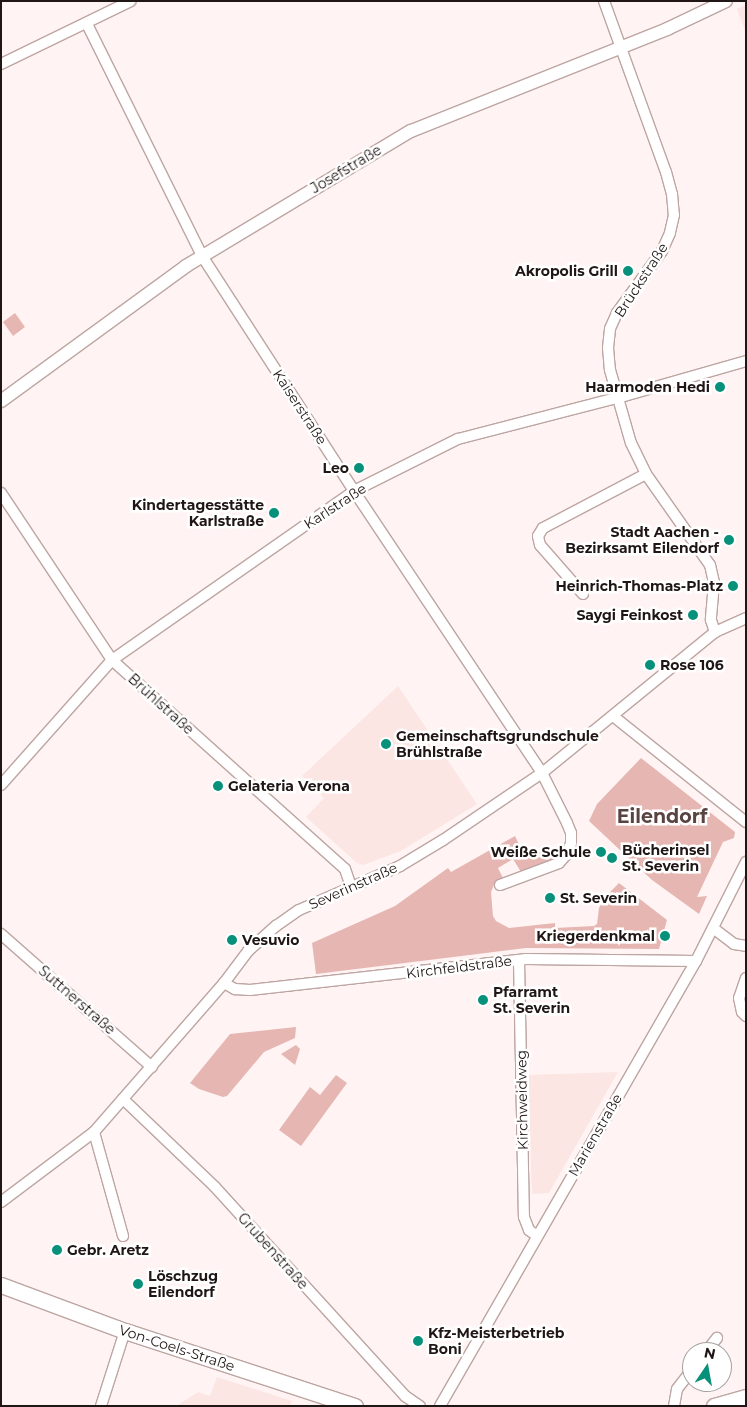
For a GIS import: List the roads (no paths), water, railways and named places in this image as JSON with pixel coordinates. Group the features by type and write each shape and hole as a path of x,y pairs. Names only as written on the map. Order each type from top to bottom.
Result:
{"main road":[{"name":"Von-Coels-Straße","path":"1,1285 125,1331 355,1406"},
{"path":"714,1406 746,1397"}],"street":[{"path":"1,64 87,24 131,1"},
{"name":"Brückstraße","path":"604,1 666,172 672,194 674,214 670,233 662,251 617,313 610,330 608,348 610,370 632,443 646,474 710,565 714,583 711,620 715,632"},
{"name":"Josefstraße","path":"1,401 202,256 411,131 622,48 726,1"},
{"name":"Kaiserstraße","path":"87,24 202,256 354,491 542,773 571,833 569,848 559,863 500,885"},
{"name":"Karlstraße","path":"1,785 112,660 354,491 458,439 617,398 746,361"},
{"path":"583,594 540,545 538,536 543,528 646,474"},
{"name":"Brühlstraße","path":"1,493 112,660 346,869 351,886"},
{"name":"Severinstraße","path":"1,1202 94,1132 224,983 248,951 276,926 299,910 400,866 444,840 542,773 715,632 746,618"},
{"path":"613,716 746,822"},
{"name":"Marienstraße","path":"440,1406 696,961 746,862"},
{"path":"713,928 734,944 746,946"},
{"name":"Suttnerstraße","path":"1,934 152,1066"},
{"name":"Kirchfeldstraße","path":"224,983 236,989 250,990 519,960 696,961"},
{"name":"Kirchweidweg","path":"519,960 524,1217 529,1230 537,1236"},
{"path":"746,978 739,998 742,1012 746,1016"},
{"name":"Grubenstraße","path":"123,1099 214,1187 405,1396 420,1406"},
{"path":"94,1132 123,1236"},
{"path":"101,1406 125,1331"},
{"path":"713,1342 716,1338"},
{"path":"674,1406 677,1389 682,1383"}],"place":[{"name":"Akropolis Grill","path":"628,271"},
{"name":"Haarmoden Hedi","path":"720,387"},
{"name":"Leo","path":"359,468"},
{"name":"Kindertagesstätte Karlstraße","path":"274,513"},
{"name":"Stadt Aachen - Bezirksamt Eilendorf","path":"729,540"},
{"name":"Heinrich-Thomas-Platz","path":"733,586"},
{"name":"Saygi Feinkost","path":"693,615"},
{"name":"Rose 106","path":"650,665"},
{"name":"Gemeinschaftsgrundschule Brühlstraße","path":"386,744"},
{"name":"Gelateria Verona","path":"218,786"},
{"name":"Weiße Schule","path":"601,852"},
{"name":"Bücherinsel St. Severin","path":"612,858"},
{"name":"St. Severin","path":"550,898"},
{"name":"Kriegerdenkmal","path":"665,936"},
{"name":"Vesuvio","path":"232,940"},
{"name":"Pfarramt St. Severin","path":"483,1000"},
{"name":"Gebr. Aretz","path":"57,1250"},
{"name":"Löschzug Eilendorf","path":"138,1284"},
{"name":"Kfz-Meisterbetrieb Boni","path":"418,1341"}],"district":[{"name":"Eilendorf","path":"662,817"}]}
